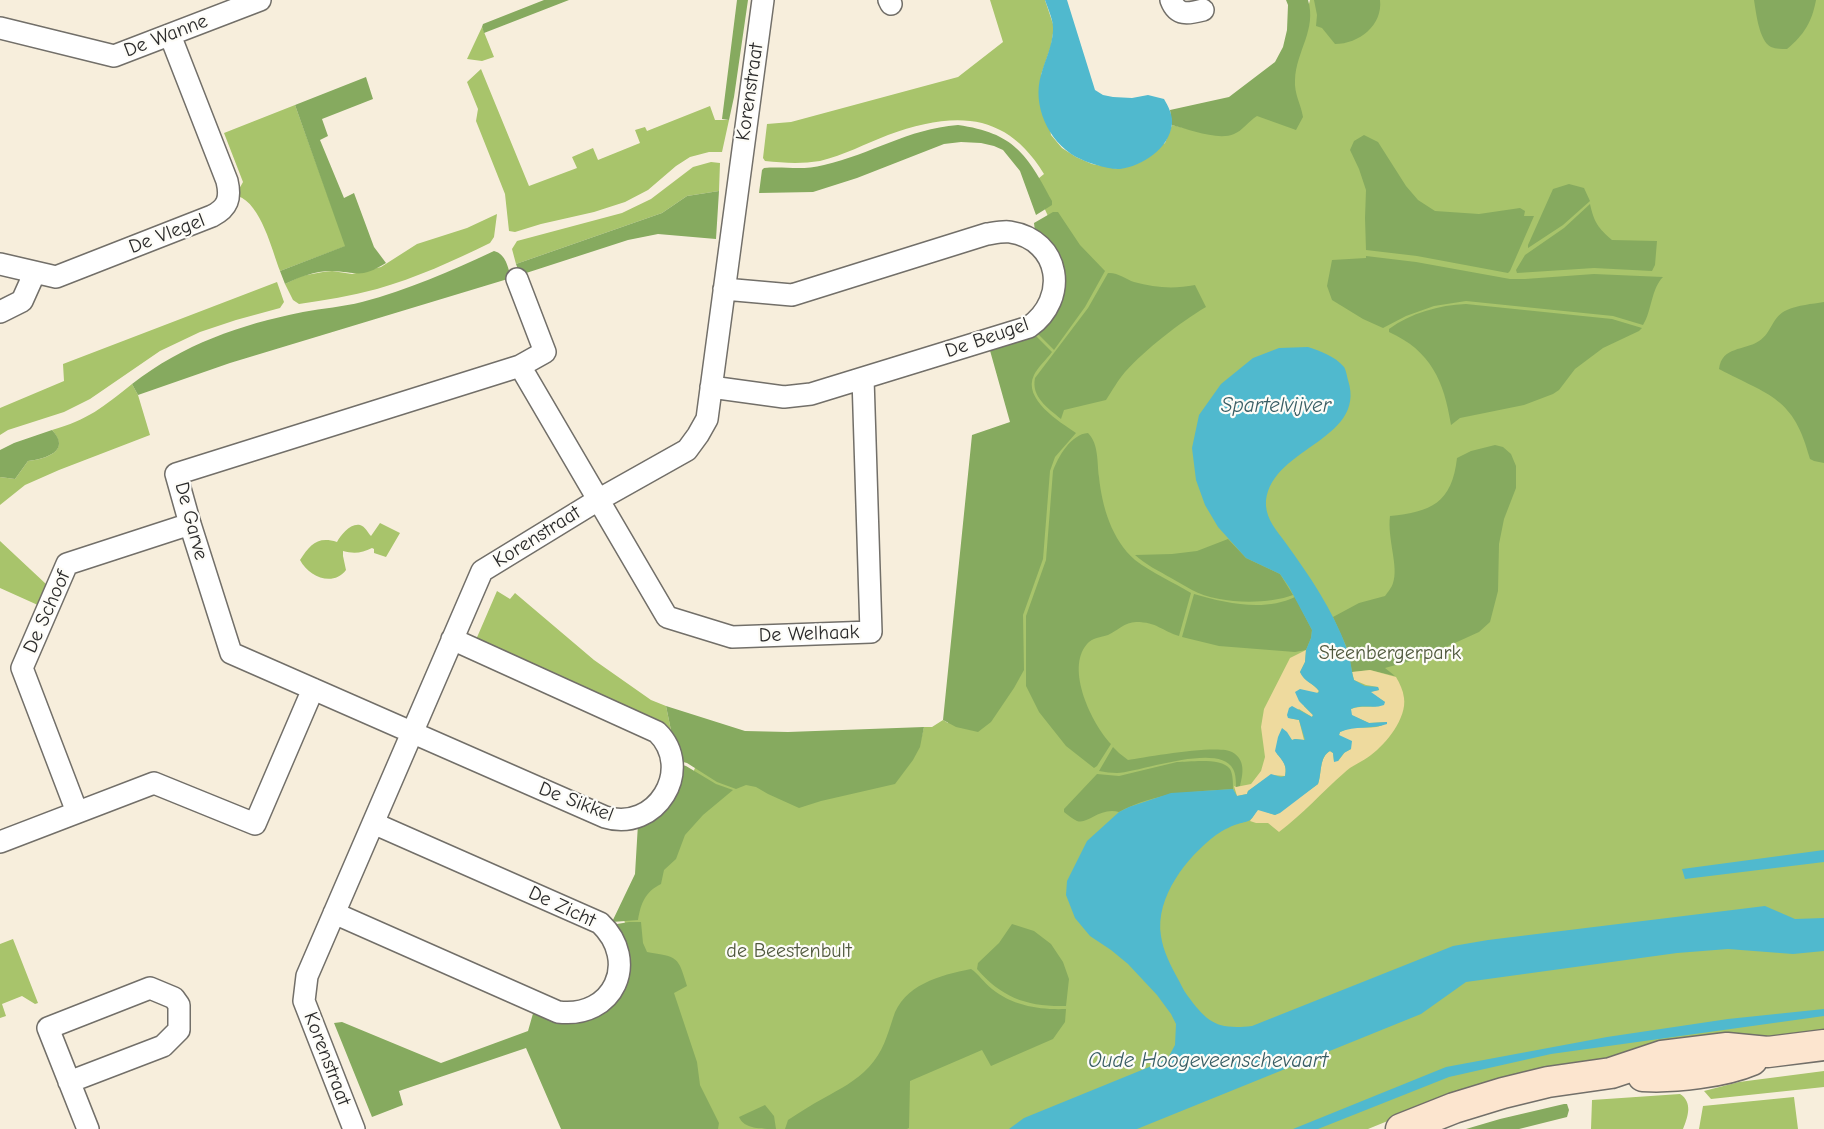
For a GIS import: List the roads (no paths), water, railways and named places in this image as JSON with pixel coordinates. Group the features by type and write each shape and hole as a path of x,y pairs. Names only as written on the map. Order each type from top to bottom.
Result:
{"main road":[{"path":"1401,1129 1454,1108 1503,1093 1548,1082 1611,1073 1653,1059 1686,1052 1727,1048 1768,1052 1824,1045"}],"street":[{"name":"De Wanne","path":"0,27 114,56 260,0"},
{"name":"Korenstraat","path":"354,1129 304,1001 307,976 482,572 598,500 687,450 707,419 763,0"},
{"path":"1171,0 1178,12 1184,14 1203,10"},
{"name":"De Vlegel","path":"0,264 56,277 212,216 227,204 230,190 227,181 170,35"},
{"name":"De Beugel","path":"711,387 784,397 811,394 1029,327 1049,307 1054,293 1054,275 1046,255 1030,240 1011,232 1003,232 987,234 792,295 724,289"},
{"path":"0,312 22,301 35,272"},
{"name":"De Garve","path":"411,733 231,653 176,474 520,366 545,352 518,279"},
{"path":"520,366 598,500"},
{"name":"De Welhaak","path":"598,500 667,617 732,637 871,632 863,378"},
{"name":"De Schoof","path":"77,812 22,668 67,564 190,524"},
{"name":"De Sikkel","path":"411,733 613,819 629,819 645,814 659,801 668,786 673,770 671,753 668,745 657,732 452,639"},
{"path":"0,842 154,783 255,824 313,689"},
{"name":"De Zicht","path":"334,913 558,1012 580,1012 591,1009 608,996 614,986 620,964 619,952 615,941 600,923 373,823"},
{"path":"69,1082 163,1046 179,1030 179,1005 174,998 150,988 48,1028 69,1082 88,1129"}],"water":[{"path":"1045,0 1067,0 1095,90 1113,97 1132,98 1148,95 1164,99 1172,117 1172,124 1166,141 1153,155 1128,167 1109,168 1076,157 1057,142 1050,132 1039,98 1041,75 1053,31 1052,19"},
{"path":"1308,347 1332,357 1344,367 1350,401 1343,418 1331,432 1281,471 1270,486 1266,506 1268,516 1335,620 1348,653 1354,680 1365,686 1378,687 1379,690 1371,692 1385,702 1380,706 1351,709 1352,715 1369,723 1387,722 1387,724 1340,732 1339,735 1352,741 1351,749 1334,762 1333,753 1330,751 1326,754 1322,761 1318,784 1280,813 1275,815 1258,810 1249,820 1219,833 1194,855 1175,879 1163,907 1160,921 1161,936 1170,964 1184,991 1194,1004 1207,1018 1221,1025 1252,1026 1453,946 1765,906 1795,919 1824,918 1824,951 1793,954 1728,949 1677,953 1466,982 1421,1014 1137,1129 1009,1129 1024,1118 1159,1063 1168,1058 1175,1045 1176,1024 1157,995 1128,964 1090,936 1075,918 1066,895 1067,881 1087,841 1119,812 1171,793 1233,789 1237,796 1247,794 1271,774 1285,776 1285,765 1275,751 1282,728 1292,740 1305,740 1299,720 1288,718 1287,715 1292,706 1312,717 1313,715 1299,701 1295,692 1300,689 1318,693 1319,691 1300,672 1305,662 1312,630 1280,574 1246,558 1218,527 1205,505 1196,480 1192,448 1199,415 1221,384 1253,358 1279,348"},
{"path":"1824,850 1824,862 1685,879 1682,869"},
{"path":"1824,1009 1824,1016 1551,1054 1449,1077 1318,1129 1293,1129 1446,1067 1607,1037 1728,1019"}],"water label":[{"name":"Spartelvijver","path":"1276,406"},
{"name":"Oude Hoogeveenschevaart","path":"1208,1061"}],"park label":[{"name":"Steenbergerpark","path":"1390,653"},
{"name":"de Beestenbult","path":"789,951"}]}
